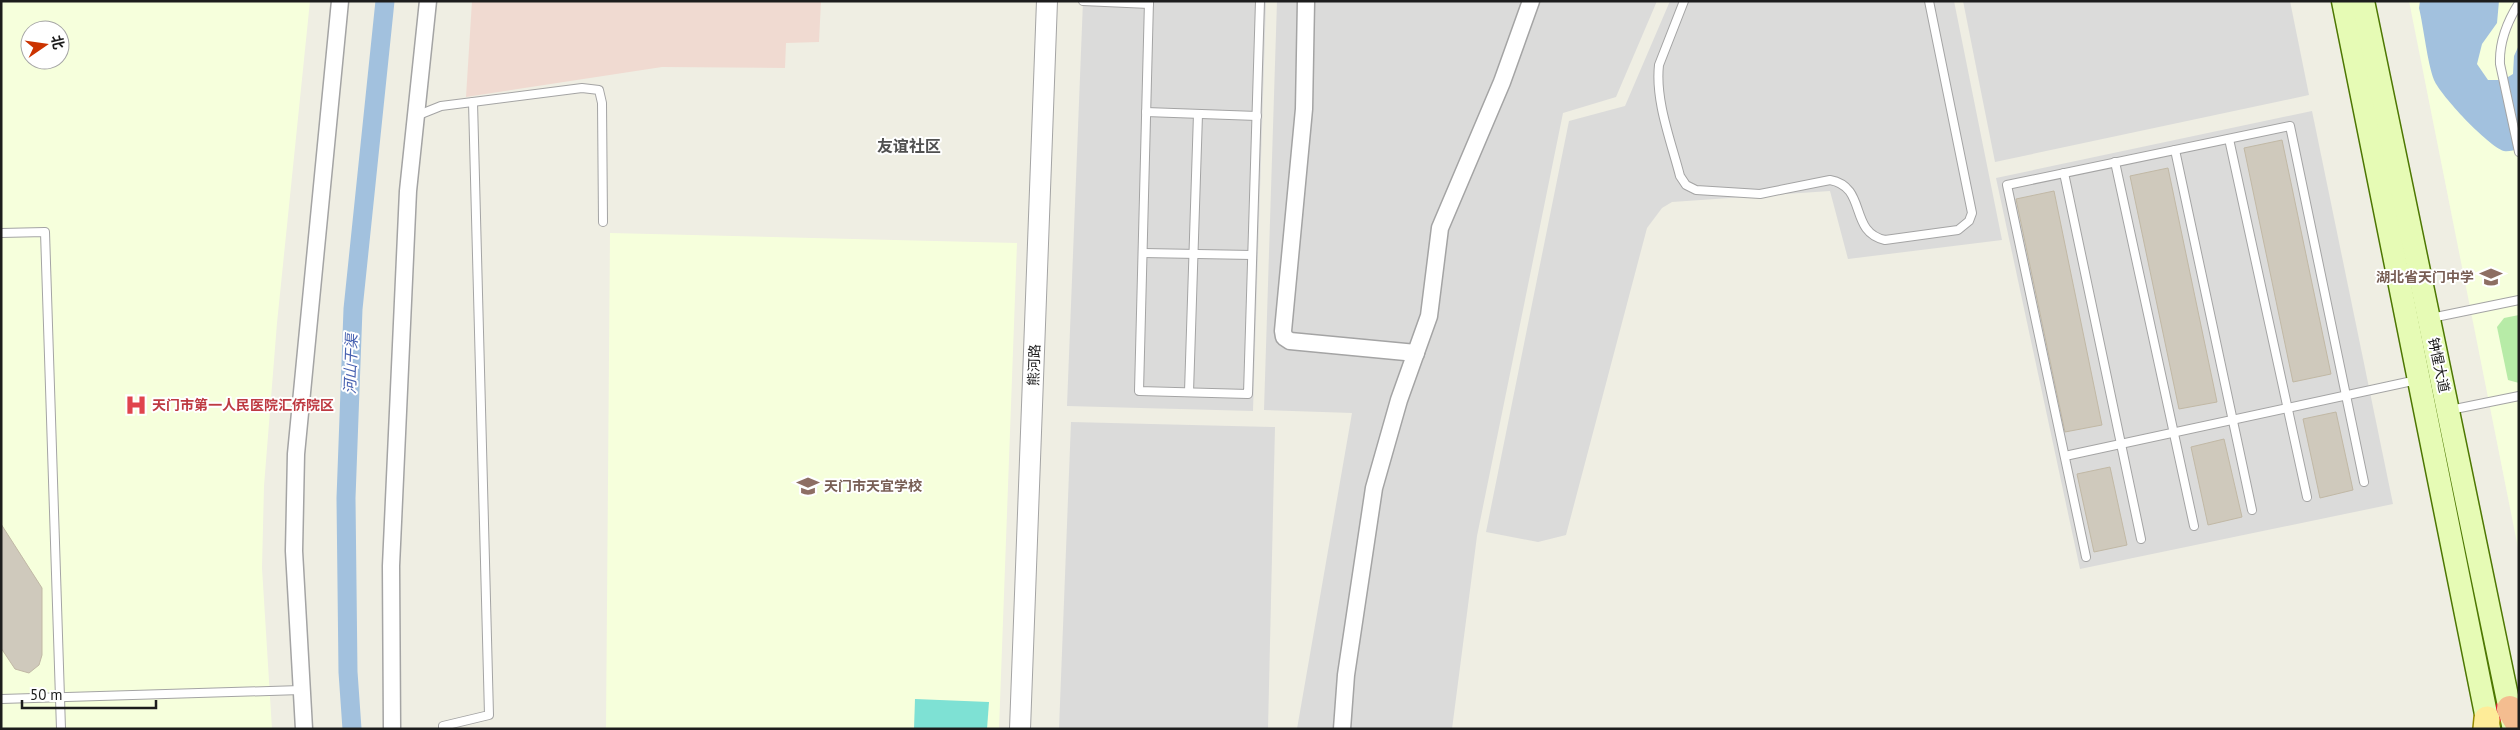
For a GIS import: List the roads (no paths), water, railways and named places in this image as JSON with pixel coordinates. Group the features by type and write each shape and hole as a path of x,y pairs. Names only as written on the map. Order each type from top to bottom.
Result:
{"main road":[{"path":"2331,1 2414,381"},
{"name":"钟惺大道","path":"2343,1 2414,381 2501,723"},
{"name":"钟惺大道","path":"2363,1 2436,317"},
{"path":"2377,1 2454,410 2510,647 2501,723"}],"street":[{"path":"304,729 294,551 296,454 340,1"},
{"path":"392,729 391,566 408,191 414,117 428,1"},
{"name":"熊河路","path":"1020,729 1048,1"},
{"path":"1306,1 1304,108 1283,331 1284,337 1290,341 1416,353"},
{"path":"1342,729 1346,675 1374,488 1399,400 1429,316 1440,228 1502,82 1531,1"}],"lane":[{"path":"1083,1 1149,3 1139,392 1248,394 1260,1"},
{"path":"1684,1 1659,64 1657,75 1659,91 1680,176 1686,185 1696,190 1760,194 1830,180 1840,182 1854,196 1864,228 1876,238 1885,240 1958,230 1970,221 1972,213 1928,1"},
{"path":"2518,150 2503,80 2500,50 2504,31 2519,3"},
{"path":"414,117 441,106 582,88 599,90 602,103 603,222"},
{"path":"443,729 443,726 489,715 473,102"},
{"path":"1146,112 1257,116"},
{"path":"1189,392 1198,114"},
{"path":"2086,557 2007,185 2290,126 2364,482"},
{"path":"2229,139 2307,497"},
{"path":"2175,150 2252,510"},
{"path":"2115,162 2172,432 2194,526"},
{"path":"2064,173 2141,540"},
{"path":"1,233 45,232 61,729"},
{"path":"1142,253 1252,256"},
{"path":"2436,317 2519,300"},
{"path":"2065,456 2414,381"},
{"path":"2454,410 2519,396"},
{"path":"1,699 301,690"}],"waterway":[{"name":"河山干渠","path":"352,729 348,672 346,498 353,309 385,1"}],"place":[{"name":"湖北省天门中学","path":"2491,277"},
{"name":"天门市第一人民医院汇侨院区","path":"136,405"},
{"name":"天门市天宜学校","path":"808,486"}],"district":[{"name":"友谊社区","path":"909,146"}]}
